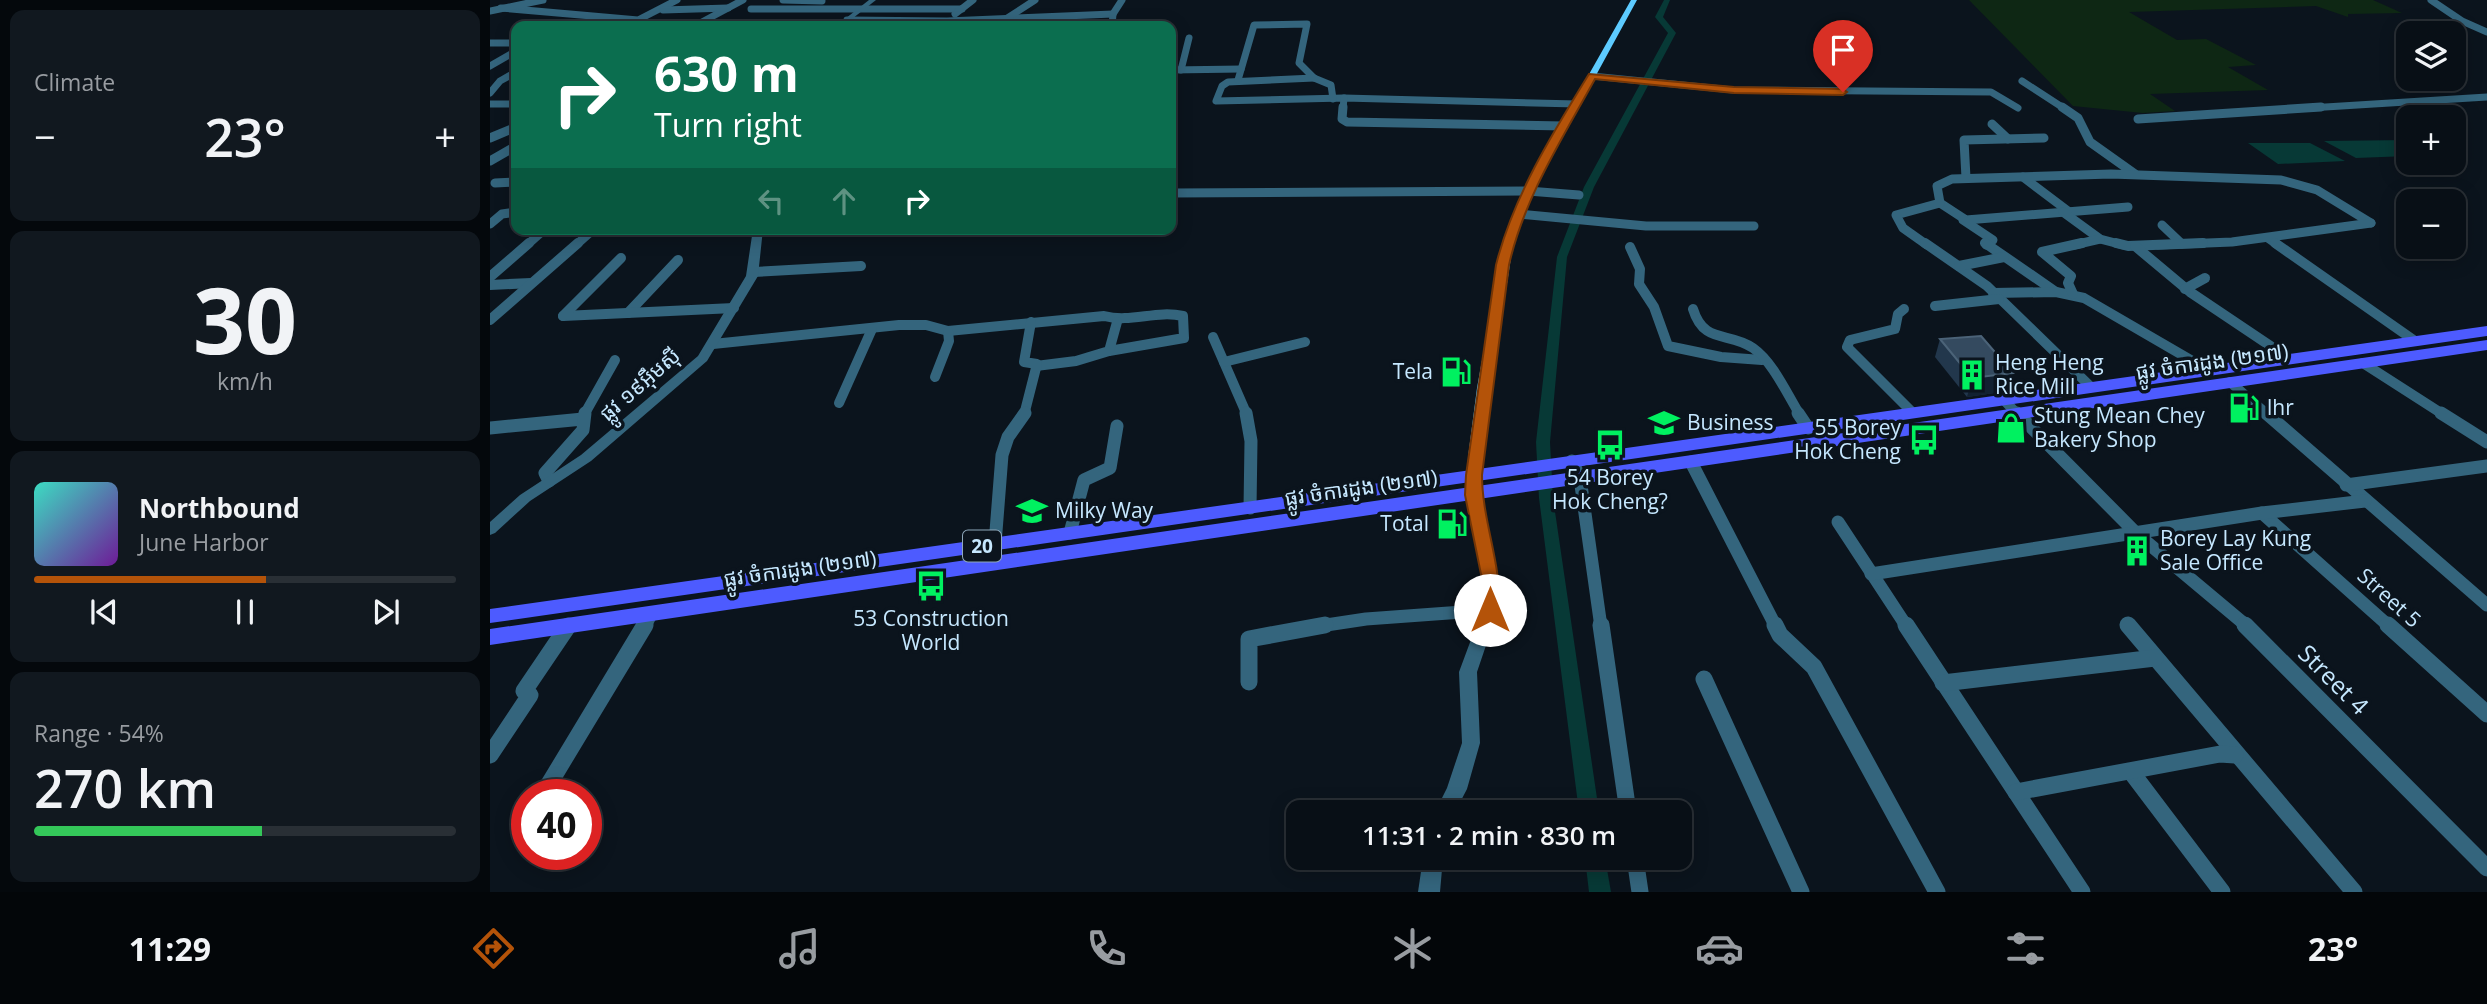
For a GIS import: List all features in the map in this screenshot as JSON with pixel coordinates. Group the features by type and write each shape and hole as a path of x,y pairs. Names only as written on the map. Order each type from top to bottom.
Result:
{"main road":[{"path":"1474,485 1500,280 1518,214 1528,191 1634,0"},
{"name":"ផ្លូវ ចំការដូង (២១៧)","path":"490,637 1572,470 1808,428 2487,331"},
{"name":"ផ្លូវ ចំការដូង (២១៧)","path":"1572,470 1692,462 2487,345"},
{"name":"ផ្លូវ ចំការដូង (២១៧)","path":"490,616 1250,508 1474,485"}],"street":[{"path":"490,10 543,0"},
{"path":"501,8 635,20 677,0"},
{"path":"704,21 743,0"},
{"path":"783,0 821,1"},
{"path":"847,20 873,0"},
{"path":"908,9 920,0"},
{"path":"949,18 973,0"},
{"path":"1004,21 1035,0"},
{"path":"1112,21 1122,0"},
{"path":"2431,0 2456,18 2487,32"},
{"path":"659,10 728,8"},
{"path":"751,9 962,9"},
{"path":"912,21 1113,15"},
{"path":"847,20 861,21"},
{"path":"1238,80 1254,24 1307,24 1298,63 1314,78 1331,85 1333,99"},
{"path":"1181,70 1189,38"},
{"path":"490,43 511,43"},
{"path":"490,66 511,54"},
{"path":"1176,70 1241,69"},
{"path":"490,93 500,81 511,75"},
{"path":"1592,76 1734,90 1991,92 1999,94 2018,108"},
{"path":"1314,78 1238,80 1222,86 1217,102 1344,98 1577,104"},
{"path":"2022,81 2078,118 2090,142 2135,174"},
{"path":"2138,119 2487,97"},
{"path":"1344,98 1342,119 1347,122 1564,126"},
{"path":"490,104 511,104"},
{"path":"1992,124 2008,139"},
{"path":"490,138 511,129"},
{"path":"1966,178 1963,141 2044,138"},
{"path":"493,160 511,149"},
{"path":"493,160 511,158"},
{"path":"1940,203 1939,183 1966,178 2135,174 2296,182 2326,195 2371,223 2268,238 2120,246 2100,239 2023,177"},
{"path":"495,183 511,182"},
{"path":"1176,193 1528,191 1579,195"},
{"path":"2056,292 1986,245 1993,241 1992,238 1940,203 1900,213 1895,219 1903,228 1959,265 1996,296 2091,387"},
{"path":"1963,219 2128,207"},
{"path":"490,223 502,214 511,213"},
{"path":"1518,214 1646,226 1754,226"},
{"path":"2162,225 2182,244"},
{"path":"490,278 538,235"},
{"path":"490,320 587,235"},
{"name":"ផ្លូវ ១៩អ៊ឹមស៊ី","path":"490,530 525,498 586,458 692,369 713,344 753,272 757,235"},
{"path":"2268,238 2415,341"},
{"path":"2073,295 2068,283 2071,276 2042,253 2100,239"},
{"path":"2135,246 2166,269 2185,289 2290,359"},
{"path":"1630,247 1640,269 1639,285 1654,307 1668,346 1721,357 1762,360"},
{"path":"1959,265 2004,257"},
{"path":"621,258 564,316 734,308"},
{"path":"628,313 678,260"},
{"path":"753,272 860,266"},
{"path":"2185,289 2199,284 2205,278"},
{"path":"490,285 531,283"},
{"path":"1935,306 1996,296 2056,292 2073,295 2102,307 2208,370"},
{"path":"1693,309 1695,322 1702,329 1754,348 1808,428"},
{"path":"1904,309 1898,314 1895,329 1850,340 1847,347 1913,413"},
{"path":"713,344 919,324 948,331 1104,316 1117,322 1179,314 1183,316 1186,334 1180,340 1109,351 1076,362 1036,366"},
{"path":"1031,322 1024,362 1036,363 1036,366"},
{"path":"1109,351 1117,322"},
{"path":"839,402 872,329"},
{"path":"935,377 949,341 948,331"},
{"path":"1213,337 1237,389 1251,439 1250,508"},
{"path":"1224,362 1305,342"},
{"path":"549,481 545,473 583,430 583,419 615,360"},
{"path":"2363,363 2487,442"},
{"path":"995,544 1002,455 1008,437 1024,416 1036,366"},
{"path":"2230,382 2365,502 2487,605"},
{"name":"Street 4","path":"2004,400 2137,534 2257,635 2487,868"},
{"path":"490,428 583,419"},
{"path":"1070,533 1084,480 1087,476 1110,468 1117,426"},
{"path":"2468,430 2487,427"},
{"path":"1692,462 1780,635 1814,667 1937,892"},
{"path":"2346,485 2487,466"},
{"path":"1572,470 1626,800"},
{"path":"1452,800 1471,743 1468,672 1490,610 1492,584 1474,485"},
{"path":"1871,574 2262,513 2365,502"},
{"name":"Street 5","path":"2262,513 2487,714"},
{"path":"1838,522 2082,892"},
{"path":"1249,682 1248,639 1254,636 1366,619 1490,610"},
{"path":"552,779 652,613"},
{"path":"490,755 530,695 523,691 568,625"},
{"path":"2128,625 2235,755 2354,892"},
{"path":"1943,682 2155,658"},
{"path":"1704,679 1801,892"},
{"path":"2016,792 2132,773 2220,754 2235,755"},
{"path":"2132,773 2222,892"},
{"path":"1429,892 1432,870"},
{"path":"1637,870 1640,892"}],"shaded area":[{"path":"1969,0 2373,0 2402,13 2348,14 2348,17 2316,6 2129,12 2177,40 2206,39 2256,65 2228,67 2268,90 2150,94 2175,111 2143,113 2073,106"},
{"path":"2396,140 2396,156 2356,158 2324,141"},
{"path":"2248,143 2310,143 2345,161 2278,164"}],"building":[{"path":"1981,336 2013,373 1972,378 1940,339"}],"waterway":[{"path":"1587,800 1546,498 1543,442 1562,257 1589,187 1672,33 1659,17 1667,0"},
{"path":"1597,870 1600,892"}],"place":[{"name":"Tela","path":"1456,372"},
{"name":"Heng Heng Rice Mill","path":"1972,375"},
{"name":"lhr","path":"2244,408"},
{"name":"Business","path":"1664,423"},
{"name":"Stung Mean Chey Bakery Shop","path":"2011,428"},
{"name":"55 Borey Hok Cheng","path":"1924,440"},
{"name":"54 Borey Hok Cheng?","path":"1610,445"},
{"name":"Milky Way","path":"1032,511"},
{"name":"Total","path":"1452,524"},
{"name":"Borey Lay Kung Sale Office","path":"2137,551"},
{"name":"53 Construction World","path":"931,586"}],"route":[{"path":"1490,610 1492,584 1474,495 1474,475 1502,265 1509,238 1528,191 1592,76 1699,88 1843,92"}]}
